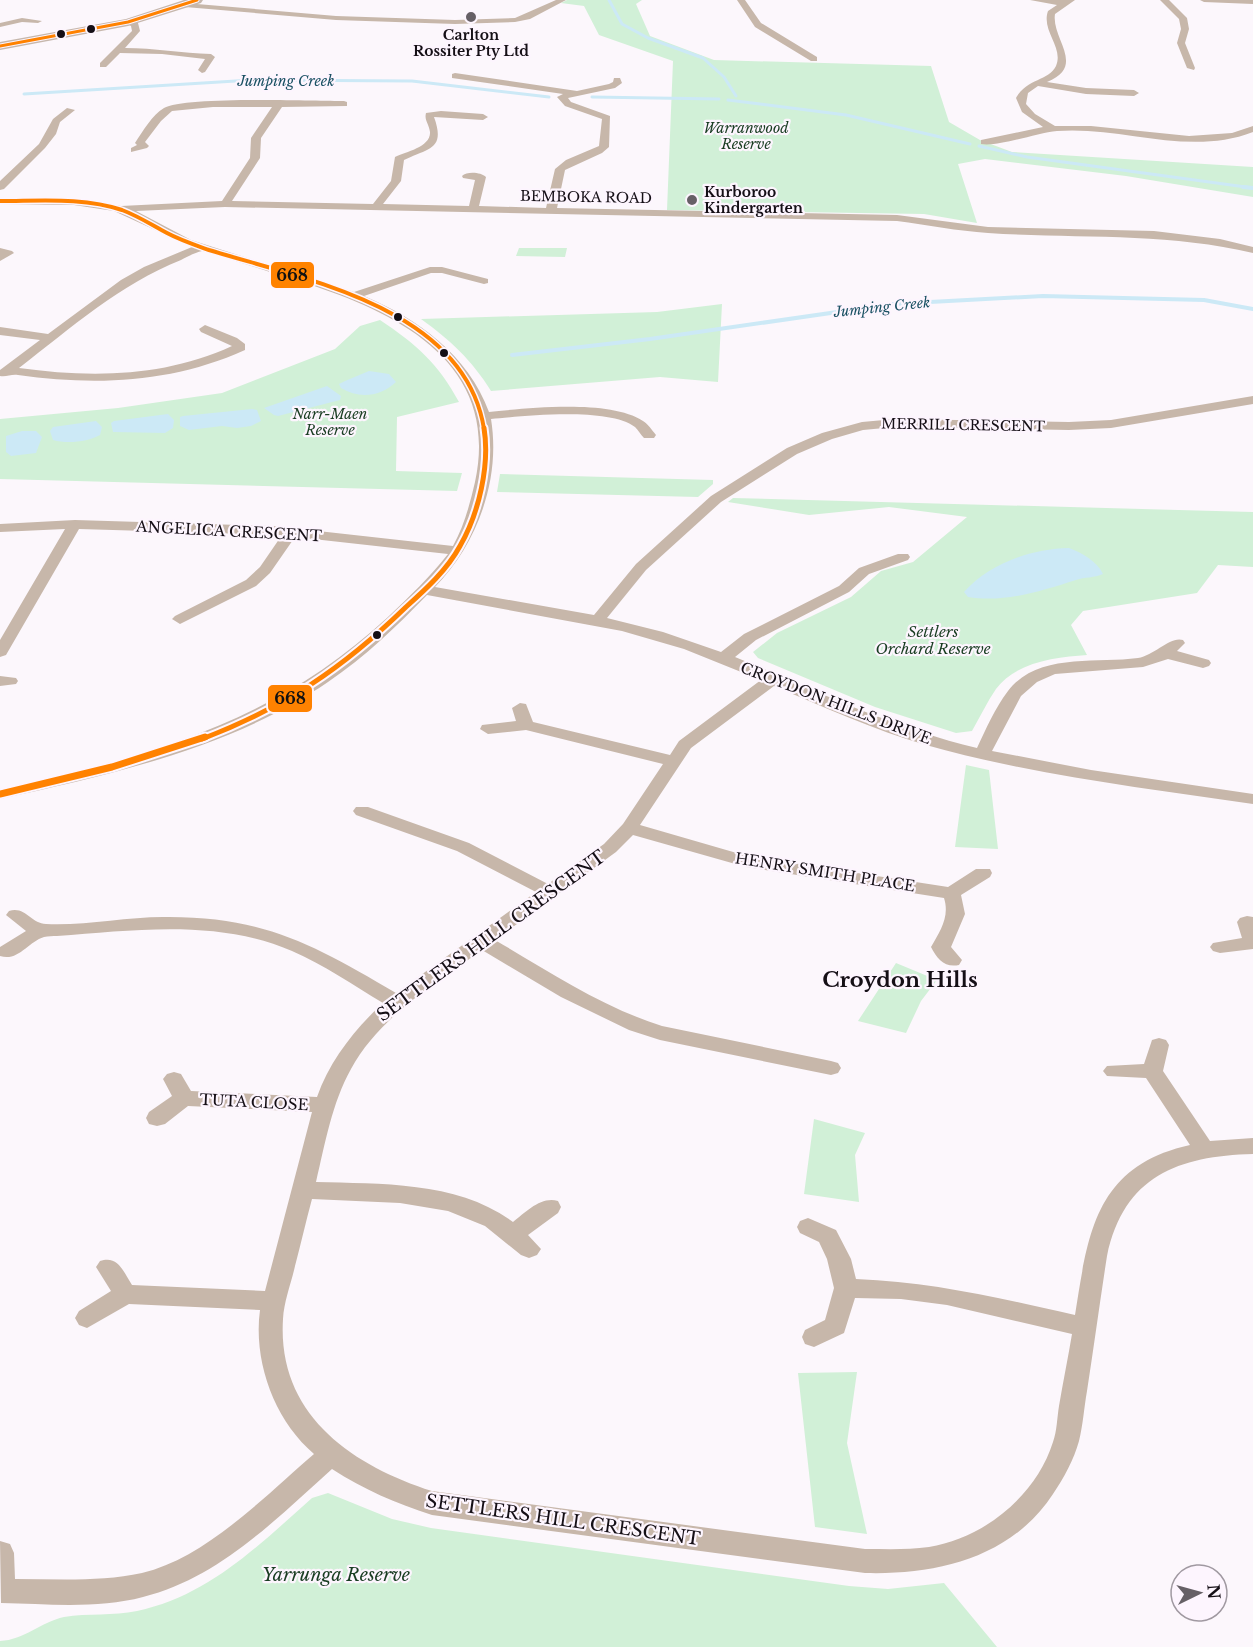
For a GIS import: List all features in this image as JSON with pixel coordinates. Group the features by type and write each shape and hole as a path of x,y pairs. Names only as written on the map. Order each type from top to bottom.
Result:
{"main road":[{"path":"0,46 128,22 191,3"}],"street":[{"path":"191,3 336,18 454,22 521,18 562,0"},
{"path":"741,0 758,26 814,59"},
{"path":"1034,0 1068,2"},
{"path":"1164,0 1183,18 1185,29 1181,43 1191,68"},
{"path":"1204,0 1253,2"},
{"path":"1054,129 1035,119 1023,106 1021,100 1023,93 1035,83 1055,74 1060,67 1062,56 1049,20 1051,13 1068,2"},
{"path":"0,25 22,20 38,21"},
{"path":"103,65 136,31 135,25 128,22"},
{"path":"0,33 18,43"},
{"path":"118,50 162,51 179,55 211,57 202,70"},
{"path":"455,76 574,93"},
{"path":"552,211 560,169 595,154 603,147 606,136 607,118 563,100 562,97 612,86 618,83 617,80"},
{"path":"1035,83 1086,91 1134,93"},
{"path":"225,204 255,158 256,138 279,104"},
{"path":"134,150 144,146 140,143 146,134 170,108 213,105 344,104"},
{"path":"0,187 42,146 51,134 56,121 70,110"},
{"path":"375,208 396,181 399,159 428,145 433,138 435,133 429,115 483,117"},
{"path":"984,142 1054,129 1086,128 1203,139 1236,136 1253,129"},
{"path":"467,176 481,177 473,210"},
{"name":"BEMBOKA ROAD","path":"0,201 83,203 119,209 136,215 186,205"},
{"name":"BEMBOKA ROAD","path":"119,209 225,204 897,218 986,230 1168,234 1208,239 1253,250"},
{"path":"0,794 136,762 195,743 248,721 291,699 341,667 385,629 424,590 458,551 470,527 486,465 488,433 477,396 464,374 437,345 420,331 391,313 354,296 203,247 163,231 136,215"},
{"path":"5,373 125,282 148,269 203,247"},
{"path":"0,251 8,253 0,258"},
{"path":"354,296 430,270 442,270 484,281"},
{"path":"5,373 98,379 187,368 241,347 234,341 205,329"},
{"path":"0,331 52,338"},
{"name":"MERRILL CRESCENT","path":"597,621 632,577 716,499 792,451 827,436 862,426 895,423 1059,426 1111,424 1253,400"},
{"path":"484,416 541,412 596,413 635,421 644,426 649,435"},
{"name":"ANGELICA CRESCENT","path":"0,528 39,524 75,524 292,531 458,551"},
{"path":"0,652 75,524"},
{"path":"180,619 243,588 258,577 292,531"},
{"path":"723,659 750,637 844,589 864,571 903,557"},
{"name":"CROYDON HILLS DRIVE","path":"424,590 597,621 662,637 723,659 881,724 982,754 1034,765 1253,799"},
{"path":"205,608 218,620"},
{"path":"982,754 1015,692 1032,680 1056,669 1136,663 1173,648 1203,663"},
{"name":"SETTLERS HILL CRESCENT","path":"772,679 685,745 672,761 629,828 610,848 397,1002 379,1017 354,1045 335,1076 324,1105 275,1301 270,1341 278,1379 296,1416 331,1455 358,1474 381,1486 432,1503 855,1560 895,1563 956,1553 999,1533 1029,1508 1049,1483 1066,1442 1099,1242 1112,1209 1135,1179 1151,1167 1176,1156 1204,1149 1253,1146"},
{"path":"520,708 526,725"},
{"path":"488,729 526,725 672,761"},
{"path":"362,811 463,847 550,892"},
{"name":"HENRY SMITH PLACE","path":"629,828 746,861 951,893"},
{"path":"952,960 941,947 958,913 957,903 951,893 983,873"},
{"path":"16,915 39,931"},
{"path":"7,952 39,931 163,922 237,928 296,946 397,1002"},
{"path":"1221,946 1253,942 1247,922"},
{"path":"482,941 605,1013 632,1025 660,1033 831,1068"},
{"path":"1159,1045 1152,1071 1204,1149"},
{"path":"1114,1071 1152,1071"},
{"name":"TUTA CLOSE","path":"157,1118 179,1089 324,1105"},
{"path":"303,1190 391,1194 431,1200 474,1212 494,1221 521,1242 549,1207"},
{"path":"808,1227 828,1236 839,1259 846,1288 835,1326 814,1337"},
{"path":"108,1267 125,1294"},
{"path":"846,1288 901,1290 947,1296 1085,1327"},
{"path":"87,1318 125,1294 275,1301"},
{"path":"1,1553 1,1591 96,1590 146,1584 184,1570 219,1549 331,1455"}],"green space":[{"name":"Warranwood Reserve","path":"567,0 642,0 636,4 650,36 714,60 931,66 949,122 980,140 1012,152 1253,167 1253,197 1126,176 985,159 958,164 977,223 924,214 667,210 673,61 599,35 584,6 561,3"},
{"path":"519,248 567,248 565,257 516,256"},
{"path":"722,304 718,382 660,377 491,391 460,351 421,319 657,312"},
{"name":"Narr-Maen Reserve","path":"380,320 405,337 425,355 443,376 459,402 397,417 396,471 462,473 457,491 0,479 0,419 118,408 222,393 335,349 360,326"},
{"path":"500,474 713,480 713,484 698,497 497,492"},
{"name":"Settlers Orchard Reserve","path":"733,498 1253,512 1253,567 1218,565 1197,593 1083,611 1071,625 1087,655 1063,657 1037,663 1014,673 996,689 972,731 956,733 875,707 758,658 753,652 777,633 851,597 881,571 913,562 967,517 889,507 809,515 728,502"},
{"path":"966,765 989,770 998,849 955,847"},
{"path":"896,963 937,980 921,1001 906,1033 858,1021"},
{"path":"814,1119 865,1133 855,1155 859,1202 804,1194"},
{"path":"857,1372 847,1443 867,1534 815,1527 798,1373"},
{"name":"Yarrunga Reserve","path":"328,1493 392,1519 431,1528 849,1586 888,1589 944,1583 997,1647 0,1647 0,1641 17,1638 56,1619 137,1611 163,1604 187,1593 232,1566 312,1498"}],"water":[{"path":"369,371 389,374 396,382 383,391 369,395 355,394 341,388 339,384"},
{"path":"327,386 341,396 340,400 278,416 264,408"},
{"path":"257,410 261,421 251,426 237,428 222,426 189,430 180,426 180,417 183,416"},
{"path":"168,414 174,420 173,428 165,433 113,432 111,423 114,421"},
{"path":"96,421 102,427 100,435 84,441 53,440 50,431 53,427"},
{"path":"22,431 36,431 42,437 36,453 11,456 6,452 6,436"},
{"path":"1069,548 1089,558 1103,574 1009,597 968,597 964,592 986,573 1012,560 1040,551"}],"waterway":[{"path":"609,0 622,24 648,38 703,58 724,77 736,96"},
{"name":"Jumping Creek","path":"24,94 252,80 412,81 549,97"},
{"name":"Jumping Creek","path":"592,97 719,99"},
{"name":"Jumping Creek","path":"728,100 846,115 970,144"},
{"name":"Jumping Creek","path":"979,146 1027,157 1253,188 1243,187"},
{"name":"Jumping Creek","path":"512,355 650,339 893,304 1043,296 1204,300 1253,309"}],"transit line":[{"name":"668","path":"0,46 128,22 197,0"},
{"name":"668","path":"0,201 73,201 116,208 187,242 330,287 375,305 418,329 454,362 476,398 485,436 485,456 477,501 464,540 452,560 427,588 380,632 323,678 257,716 186,745 75,777 0,794"}],"place":[{"name":"Carlton Rossiter Pty Ltd","path":"471,17"},
{"name":"Kurboroo Kindergarten","path":"692,200"}],"district":[{"name":"Croydon Hills","path":"900,980"}]}
